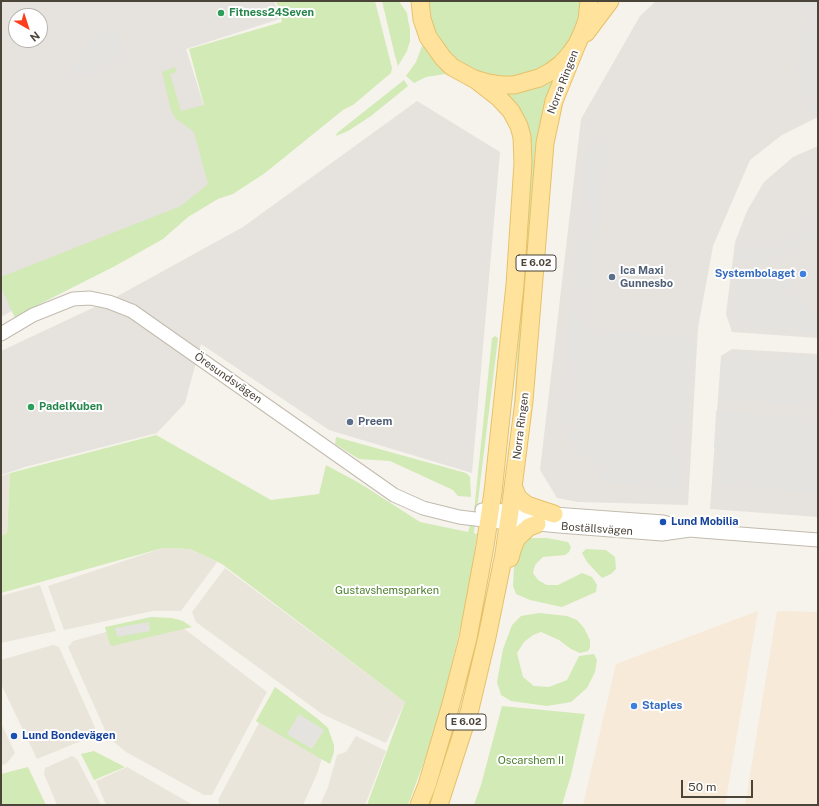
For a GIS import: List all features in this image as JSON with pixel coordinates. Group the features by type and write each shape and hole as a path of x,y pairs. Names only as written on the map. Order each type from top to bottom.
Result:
{"main road":[{"name":"Norra Ringen","path":"419,805 427,785 451,704 499,518 514,488 524,401 546,136 554,101 587,20 589,1"},
{"name":"E 6.02","path":"578,43 610,1"},
{"path":"417,5 428,37 443,58 457,70 476,80 488,83 501,85 527,82 550,72 570,54 578,43"},
{"name":"Norra Ringen","path":"439,805 470,709 494,602 499,518 493,492 514,292 523,146 521,131 511,111 499,98 476,80"},
{"path":"514,488 518,498 526,505 554,514"},
{"path":"494,602 504,590 514,542 524,531 532,525 537,524"}],"street":[{"name":"Öresundsvägen","path":"1,334 33,315 73,300 90,298 108,302 132,311 394,495 423,508 446,513 479,510 499,518"},
{"name":"Boställsvägen","path":"499,518 546,516 554,514 663,522 690,530 818,540"},
{"name":"Boställsvägen","path":"499,518 537,524 662,534 690,530"}],"shaded area":[{"path":"1,1 274,1 280,19 186,49 226,176 183,213 1,317"},
{"path":"656,1 818,1 818,117 782,135 750,160 713,246 698,328 688,505 578,502 557,498 540,470 581,119 640,16"},
{"path":"800,1 818,1 818,111 807,114 794,65 801,42 798,31 807,28"},
{"path":"115,27 127,65 62,83 92,34"},
{"path":"417,101 500,152 472,473 329,430 201,344 185,403 157,433 25,467 1,475 1,351 116,297 243,227"},
{"path":"597,137 616,152 604,168 587,328 695,338 681,490 600,481 602,469 592,467 593,458 580,455 573,450 560,418 586,150"},
{"path":"818,146 818,338 732,332 726,314 735,242 747,211 764,182 793,157"},
{"path":"818,207 818,236 772,266 735,260 739,238 763,241 769,249 806,226 801,218"},
{"path":"738,269 786,273 818,320 818,332 736,326 737,319 730,318"},
{"path":"732,349 818,354 818,517 710,509 721,356"},
{"path":"732,351 756,353 755,360 776,361 777,354 818,358 818,407 719,399 722,359 731,359"},
{"path":"716,411 818,418 818,493 718,485 721,449 714,448"},
{"path":"10,473 7,533 1,536 1,476"},
{"path":"163,548 190,549 217,562 181,611 153,611 64,630 48,586"},
{"path":"225,568 405,702 386,743 322,714 196,622 192,612"},
{"path":"40,585 56,631 1,643 1,596"},
{"path":"758,611 725,805 583,805 616,664"},
{"path":"777,611 818,612 818,805 745,805"},
{"path":"149,622 150,631 117,637 115,628"},
{"path":"173,623 186,630 267,692 212,795 204,795 126,752 108,737 68,647 73,641 121,628"},
{"path":"53,645 59,647 101,741 81,741 37,759 1,684 1,660"},
{"path":"299,714 324,730 312,749 287,734"},
{"path":"260,721 322,758 317,774 303,805 220,805 218,800"},
{"path":"1,723 15,753 6,764 1,765"},
{"path":"356,736 386,751 365,805 320,805 328,787 337,755 346,752"},
{"path":"72,756 77,759 101,805 57,805 44,774 45,768"},
{"path":"127,767 193,805 106,805 96,781"}],"green space":[{"path":"276,1 375,1 392,68 391,73 353,105 343,110 265,173 233,194 218,199 188,217 163,239 115,266 15,318 1,287 1,277 181,206 208,184 194,132 175,118 171,110 162,72 175,67 176,72 170,74 181,111 204,105 189,49 282,22"},
{"path":"382,1 399,1 407,13 410,29 410,41 407,51 398,66 395,56"},
{"path":"425,1 582,1 580,17 570,41 562,52 541,68 529,74 516,77 489,76 464,67 436,40"},
{"path":"424,45 448,72 445,74 426,77 414,83 406,76 416,62 422,46"},
{"path":"556,74 527,298 512,435 531,150 530,141 505,94"},
{"path":"404,80 408,86 371,116 348,131 336,136 337,133"},
{"name":"Gustavshemsparken","path":"495,336 498,338 474,533 477,534 468,595 437,726 408,805 367,805 405,702 222,564 190,549 163,548 1,593 1,536 7,533 10,473 156,435 271,500 319,494 326,465 361,484 420,522 468,532 474,511 492,338"},
{"path":"336,437 466,473 470,477 471,497 458,496 453,490 390,461 359,459 335,444"},
{"path":"530,538 547,538 568,542 571,547 569,552 565,555 543,557 535,565 533,573 538,580 547,585 558,585 582,573 592,577 597,585 596,592 562,607 530,600 516,594 513,586 514,567 519,549"},
{"path":"586,549 606,550 615,557 616,569 611,574 602,578 587,562 582,553"},
{"path":"539,613 567,616 577,620 584,628 590,640 590,648 588,651 580,653 571,649 559,640 541,632 533,635 524,642 517,653 523,677 534,686 549,687 567,680 579,656 594,654 597,660 595,672 587,688 571,702 547,706 511,701 501,695 497,682 503,649 512,625 521,616"},
{"path":"151,617 172,618 183,621 192,627 112,646 110,645 105,627"},
{"path":"275,687 328,728 334,745 334,752 330,764 256,721"},
{"name":"Oscarshem II","path":"502,706 585,714 571,775 562,805 474,805 481,785"},
{"path":"94,751 125,767 94,780 81,754"},
{"path":"28,767 46,805 1,805 1,774"}],"place":[{"name":"Fitness24Seven","path":"221,13"},
{"name":"Systembolaget","path":"803,274"},
{"name":"Ica Maxi Gunnesbo","path":"612,277"},
{"name":"PadelKuben","path":"31,407"},
{"name":"Preem","path":"350,422"},
{"name":"Lund Mobilia","path":"663,522"},
{"name":"Staples","path":"634,706"},
{"name":"Lund Bondevägen","path":"14,736"}]}
